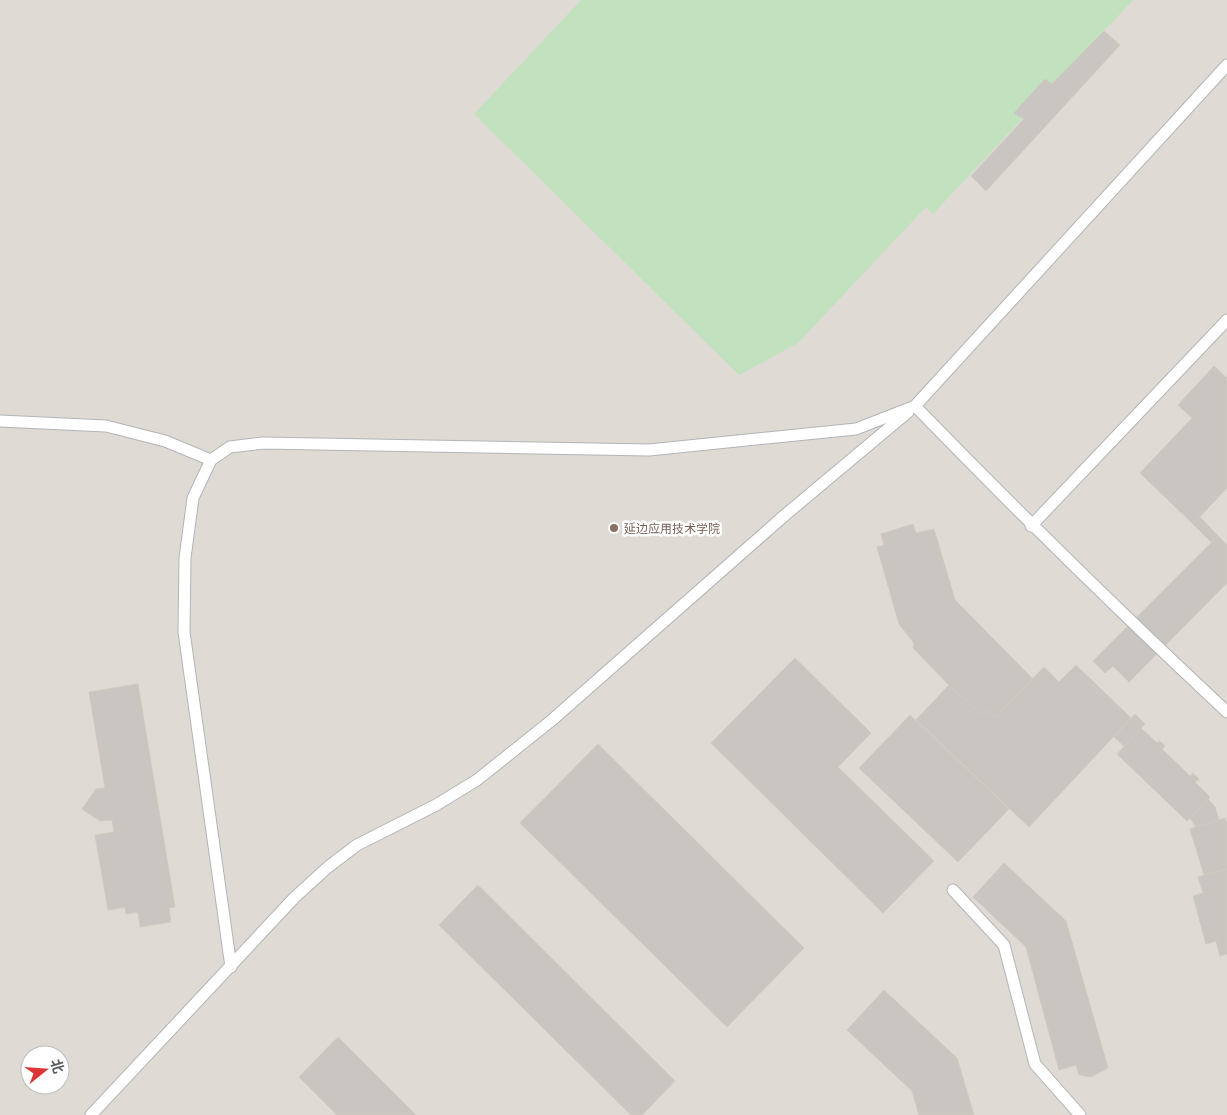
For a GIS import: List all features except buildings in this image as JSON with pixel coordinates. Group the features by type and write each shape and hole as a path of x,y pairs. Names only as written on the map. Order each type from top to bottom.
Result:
{"lane":[{"path":"90,1115 295,897 328,867 357,845 436,805 477,780 552,720 785,515 915,406 1227,64"},
{"path":"1031,526 1227,320"},
{"path":"231,967 184,632 185,558 193,498 211,460 230,447 263,443 649,450 856,429 915,406"},
{"path":"915,406 1031,526 1131,623 1227,712"},
{"path":"0,420 106,426 165,442 211,460"},
{"path":"953,890 1004,945 1035,1064 1080,1115"}],"shaded area":[{"name":"延边应用技术学院","path":"0,0 1227,0 1227,1115 0,1115"}],"green space":[{"path":"581,0 1133,0 933,214 926,207 798,343 739,375 474,114"}],"place":[{"name":"延边应用技术学院","path":"614,528"}]}
